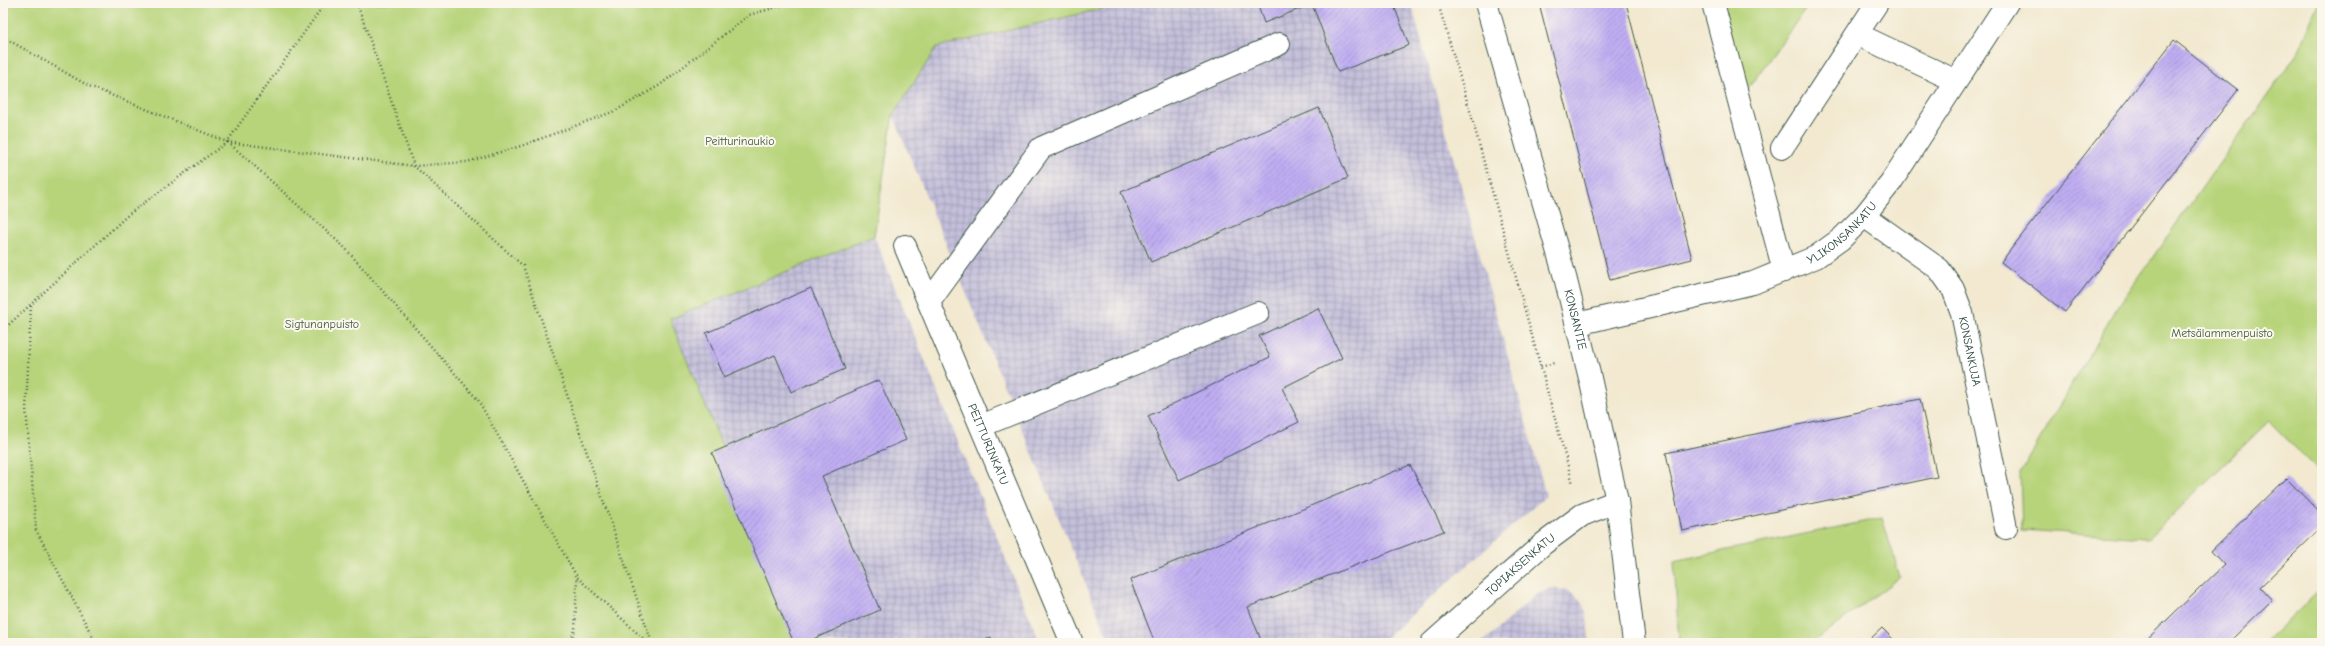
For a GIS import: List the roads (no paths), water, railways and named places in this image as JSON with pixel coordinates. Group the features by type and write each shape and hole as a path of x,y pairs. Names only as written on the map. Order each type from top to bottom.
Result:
{"street":[{"name":"KONSANTIE","path":"1486,3 1577,324 1617,501 1634,643"},
{"path":"1713,3 1784,271"},
{"path":"1782,148 1877,3"},
{"name":"YLIKONSANKATU","path":"1577,324 1753,283 1816,257 1841,239 1864,216 1890,182 2007,3"},
{"path":"1857,34 1956,81"},
{"path":"929,302 1041,148 1279,44"},
{"name":"KONSANKUJA","path":"1864,216 1939,269 1953,289 1962,313 2006,528"},
{"name":"PEITTURINKATU","path":"906,246 1072,643"},
{"path":"981,426 1258,313"},
{"name":"TOPIAKSENKATU","path":"1432,643 1542,544 1582,515 1617,501"}],"park label":[{"name":"Peitturinaukio","path":"740,141"},
{"name":"Sigtunanpuisto","path":"322,324"},
{"name":"Metsälammenpuisto","path":"2222,333"}]}
